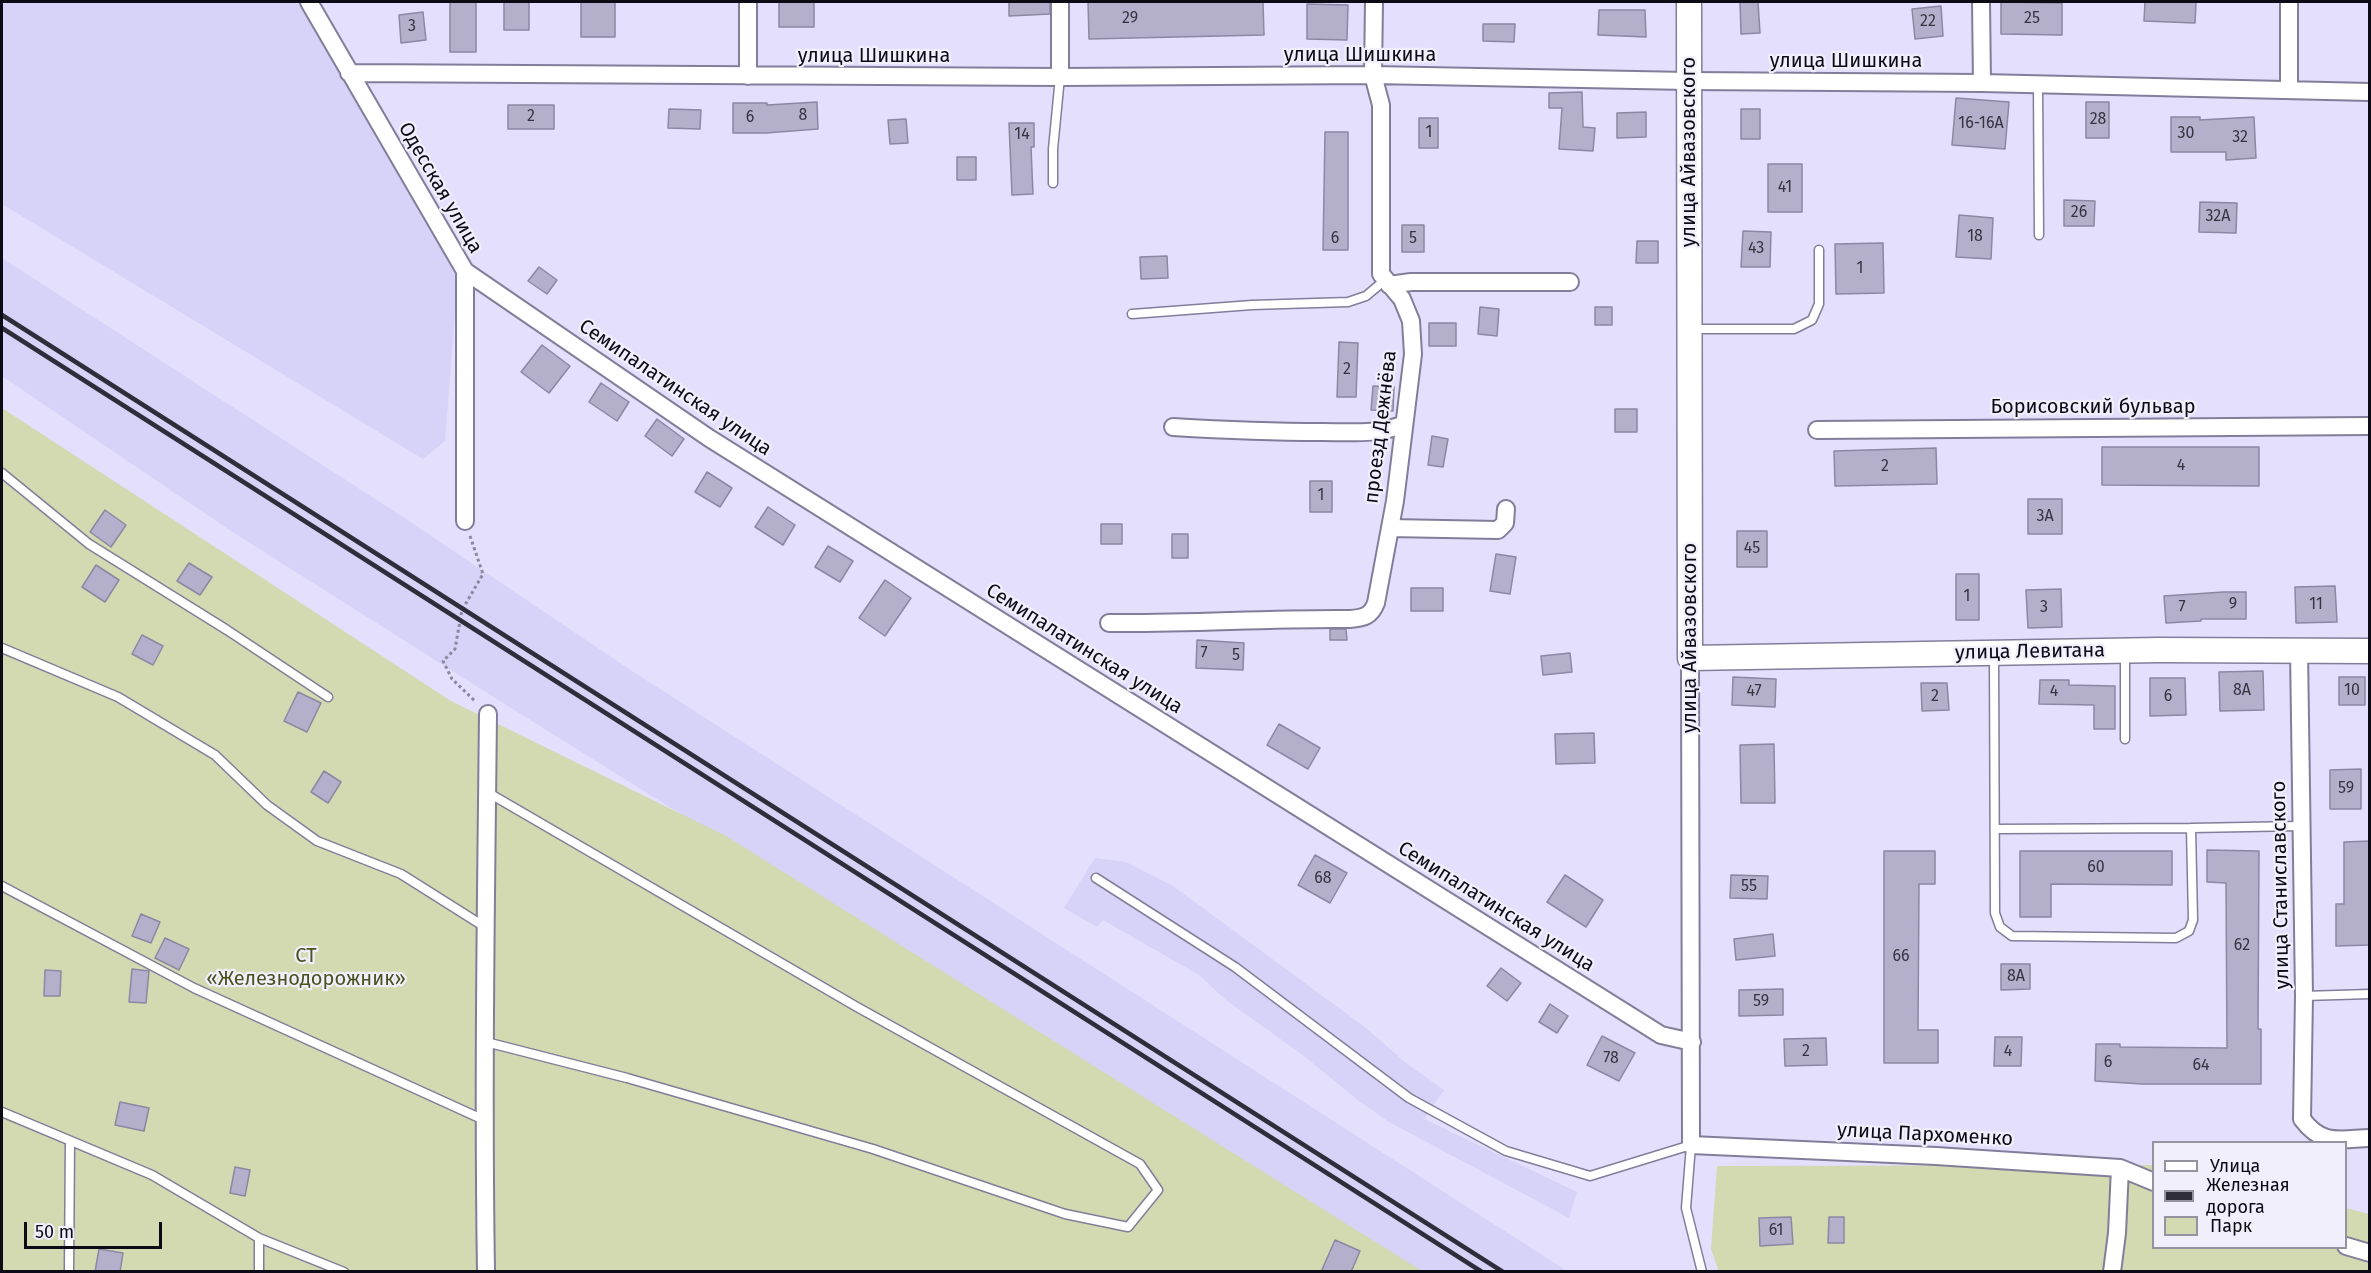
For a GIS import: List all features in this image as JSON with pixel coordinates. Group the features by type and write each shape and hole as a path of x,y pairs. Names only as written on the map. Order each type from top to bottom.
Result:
{"street":[{"name":"Одесская улица","path":"309,2 465,271 465,521"},
{"path":"748,2 748,76"},
{"path":"1060,2 1060,77"},
{"name":"проезд Дежнёва","path":"1109,623 1214,622 1266,618 1350,619 1363,618 1372,613 1376,603 1390,528 1413,354 1411,321 1401,299 1382,274 1381,105 1373,75 1374,2"},
{"name":"улица Айвазовского","path":"1689,2 1691,1145"},
{"path":"1981,2 1982,83"},
{"path":"2289,2 2289,90"},
{"name":"улица Шишкина","path":"350,73 1060,77 1373,75 1688,81 1982,83 2370,92"},
{"name":"Семипалатинская улица","path":"465,271 759,470 1661,1035 1692,1042"},
{"path":"1387,282 1570,282"},
{"path":"1173,427 1264,432 1348,432 1390,430 1404,424"},
{"name":"Борисовский бульвар","path":"1816,430 2370,426"},
{"path":"1390,528 1498,530 1505,523 1506,509"},
{"name":"улица Левитана","path":"1690,658 2125,650 2370,651"},
{"name":"улица Станиславского","path":"2300,650 2304,996 2302,1119 2313,1133 2327,1139 2370,1138"},
{"path":"486,1272 484,1120 488,714"},
{"name":"улица Пархоменко","path":"1691,1145 1936,1156 2120,1168 2152,1181"},
{"path":"2112,1272 2117,1233 2120,1168"},
{"path":"2347,1246 2370,1253"}],"lane":[{"path":"1053,183 1053,149 1060,77"},
{"path":"2038,85 2039,235"},
{"path":"1689,329 1794,328 1812,320 1819,304 1818,250"},
{"path":"1132,314 1252,305 1348,302 1366,296 1387,282"},
{"path":"2,473 89,544 227,630 328,697"},
{"path":"2,648 118,697 215,755 267,804 317,841 401,874 486,927"},
{"path":"2125,650 2125,739"},
{"path":"1994,653 1995,913 2000,927 2012,936 2176,938 2188,931 2193,920 2191,828"},
{"path":"486,1042 627,1078 873,1149 1065,1214 1128,1227 1158,1190 1140,1164 857,1007 487,792"},
{"path":"1996,829 2301,826"},
{"path":"1096,878 1235,967 1409,1098 1506,1151 1590,1176 1691,1145"},
{"path":"2,886 194,988 484,1120"},
{"path":"2304,996 2370,994"},
{"path":"2,1112 152,1175 259,1238 344,1272"},
{"path":"69,1272 70,1141"},
{"name":"улица Айвазовского","path":"1691,1145 1686,1208 1702,1272"},
{"path":"259,1238 259,1272"}],"path":[{"path":"465,521 483,574 462,610 455,649 443,661 452,679 488,714"}],"shaded area":[{"path":"2,2 301,2 458,275 445,441 423,459 2,204"},
{"path":"2,258 403,517 632,671 1567,1271 1413,1271 231,531 2,376"},
{"path":"1095,858 1126,862 1173,886 1366,1028 1406,1063 1444,1090 1424,1119 1577,1192 1569,1218 1389,1122 1359,1101 1304,1056 1226,1000 1199,975 1103,920 1097,927 1064,908"}],"green space":[{"name":"СТ «Железнодорожник»","path":"2,408 451,701 726,836 1422,1271 2,1271"},
{"path":"2152,1165 2152,1249 2347,1249 2347,1208 2369,1214 2369,1271 1719,1272 1711,1249 1717,1166"}],"building":[{"path":"450,2 476,2 476,52 450,52"},
{"path":"504,2 529,2 529,30 504,30"},
{"path":"581,2 615,2 615,37 581,37"},
{"path":"779,2 814,2 814,27 779,27"},
{"path":"1009,2 1050,2 1050,14 1009,16"},
{"path":"1088,2 1263,2 1264,35 1089,39"},
{"path":"1740,2 1758,2 1760,33 1741,34"},
{"path":"2001,2 2062,3 2062,35 2001,34"},
{"path":"2145,2 2196,2 2195,23 2144,21"},
{"path":"1307,4 1348,5 1347,40 1307,39"},
{"path":"1941,6 1943,36 1915,39 1912,9"},
{"path":"1599,10 1645,10 1646,37 1598,35"},
{"path":"423,12 426,40 401,43 399,15"},
{"path":"1483,24 1515,24 1514,42 1483,41"},
{"path":"1582,92 1583,127 1595,128 1593,151 1559,149 1562,108 1549,108 1549,93"},
{"path":"1956,98 2009,102 2005,149 1952,145"},
{"path":"817,102 818,129 733,133 733,103 767,103 767,105"},
{"path":"2086,102 2109,102 2109,138 2086,138"},
{"path":"508,105 554,105 554,129 508,129"},
{"path":"669,109 701,110 700,129 668,128"},
{"path":"1741,109 1760,109 1760,139 1741,139"},
{"path":"1646,112 1646,137 1617,138 1617,113"},
{"path":"2171,117 2200,117 2200,120 2254,117 2256,158 2226,160 2226,152 2171,152"},
{"path":"1419,118 1438,118 1438,148 1419,148"},
{"path":"906,119 908,143 890,144 888,120"},
{"path":"1009,123 1034,123 1034,147 1031,147 1033,194 1012,195"},
{"path":"1325,132 1348,132 1348,250 1323,250"},
{"path":"957,157 976,157 976,180 957,180"},
{"path":"1768,164 1802,164 1802,212 1768,212"},
{"path":"2064,200 2095,201 2094,226 2064,226"},
{"path":"2200,202 2237,203 2236,233 2199,232"},
{"path":"1959,215 1993,218 1991,259 1956,257"},
{"path":"1402,225 1424,225 1424,252 1402,252"},
{"path":"1743,231 1771,232 1770,267 1741,267"},
{"path":"1637,241 1658,241 1658,263 1636,263"},
{"path":"1883,243 1884,293 1836,294 1835,244"},
{"path":"1167,256 1168,278 1141,279 1140,257"},
{"path":"539,267 557,280 547,294 528,281"},
{"path":"1480,307 1499,309 1497,336 1478,334"},
{"path":"1595,307 1612,307 1612,325 1595,325"},
{"path":"1429,323 1456,323 1456,346 1429,346"},
{"path":"1339,342 1358,343 1356,397 1337,397"},
{"path":"542,345 570,366 549,393 521,372"},
{"path":"601,383 629,402 617,421 589,402"},
{"path":"1373,386 1394,387 1393,411 1371,410"},
{"path":"1615,409 1637,409 1637,432 1615,432"},
{"path":"657,419 684,439 672,456 645,436"},
{"path":"1432,436 1448,439 1443,467 1428,465"},
{"path":"2102,447 2259,447 2259,486 2102,485"},
{"path":"1936,448 1937,484 1835,486 1834,451"},
{"path":"707,472 732,488 720,507 695,492"},
{"path":"1310,481 1332,481 1332,512 1310,512"},
{"path":"2028,499 2062,499 2062,534 2028,534"},
{"path":"768,507 795,525 783,545 755,527"},
{"path":"105,510 126,525 111,547 90,532"},
{"path":"1101,524 1122,524 1122,544 1101,544"},
{"path":"1737,531 1767,531 1767,567 1737,567"},
{"path":"1172,534 1188,534 1188,558 1172,558"},
{"path":"828,546 853,561 840,582 815,567"},
{"path":"1496,554 1516,557 1510,594 1490,591"},
{"path":"189,563 212,577 200,595 177,581"},
{"path":"96,565 119,580 105,602 82,587"},
{"path":"1956,574 1979,574 1979,620 1956,620"},
{"path":"885,580 911,598 885,636 859,618"},
{"path":"2335,586 2337,622 2296,623 2295,587"},
{"path":"1411,588 1443,588 1443,611 1411,611"},
{"path":"2061,589 2062,627 2028,628 2026,590"},
{"path":"2246,592 2246,619 2201,619 2201,621 2166,623 2164,596"},
{"path":"1330,629 1346,629 1347,640 1330,640"},
{"path":"142,635 163,646 153,665 132,654"},
{"path":"1197,640 1244,643 1243,670 1196,668"},
{"path":"1570,653 1572,672 1543,675 1541,656"},
{"path":"2263,671 2264,710 2220,711 2219,672"},
{"path":"1733,677 1776,679 1775,707 1732,705"},
{"path":"2339,677 2365,677 2365,705 2339,705"},
{"path":"2150,678 2185,678 2186,715 2150,716"},
{"path":"2040,680 2069,680 2069,685 2115,686 2115,729 2094,729 2094,705 2039,704"},
{"path":"1921,683 1947,683 1949,710 1922,711"},
{"path":"298,692 321,703 307,732 284,721"},
{"path":"1279,724 1320,748 1308,769 1267,745"},
{"path":"1594,733 1595,763 1556,764 1555,734"},
{"path":"1774,744 1775,803 1741,803 1740,745"},
{"path":"2361,769 2361,809 2330,809 2330,770"},
{"path":"324,771 341,782 328,803 311,792"},
{"path":"2370,841 2370,945 2336,946 2336,904 2344,904 2344,842"},
{"path":"2207,850 2259,851 2258,1029 2261,1029 2261,1084 2142,1084 2095,1081 2096,1044 2120,1044 2120,1047 2227,1048 2226,883 2207,882"},
{"path":"1884,851 1935,851 1935,884 1919,884 1918,1030 1938,1030 1938,1063 1884,1063"},
{"path":"2020,851 2172,851 2172,885 2051,884 2051,917 2020,917"},
{"path":"1315,855 1347,873 1330,903 1298,885"},
{"path":"1565,875 1603,900 1586,927 1547,902"},
{"path":"1731,875 1768,876 1767,899 1730,898"},
{"path":"141,914 160,922 151,943 132,936"},
{"path":"1773,934 1775,956 1736,960 1734,939"},
{"path":"165,938 189,949 179,970 155,958"},
{"path":"2001,964 2030,964 2030,989 2001,990"},
{"path":"1501,968 1521,983 1507,1001 1487,986"},
{"path":"132,969 149,971 146,1003 129,1002"},
{"path":"45,970 61,971 60,996 44,996"},
{"path":"1783,989 1783,1015 1739,1016 1739,990"},
{"path":"1550,1004 1568,1016 1557,1033 1539,1022"},
{"path":"1602,1036 1635,1053 1619,1081 1587,1065"},
{"path":"1995,1037 2022,1037 2021,1066 1994,1066"},
{"path":"1826,1038 1827,1065 1785,1066 1784,1039"},
{"path":"120,1102 149,1108 144,1131 115,1125"},
{"path":"235,1167 250,1170 245,1196 230,1193"},
{"path":"1791,1217 1793,1244 1760,1246 1759,1218"},
{"path":"1829,1217 1844,1217 1844,1243 1828,1243"},
{"path":"1335,1240 1360,1251 1351,1272 1321,1272"},
{"path":"99,1249 123,1253 120,1272 95,1272"}],"railway":[{"path":"2,315 1503,1272"},
{"path":"2,328 1482,1272"}]}
